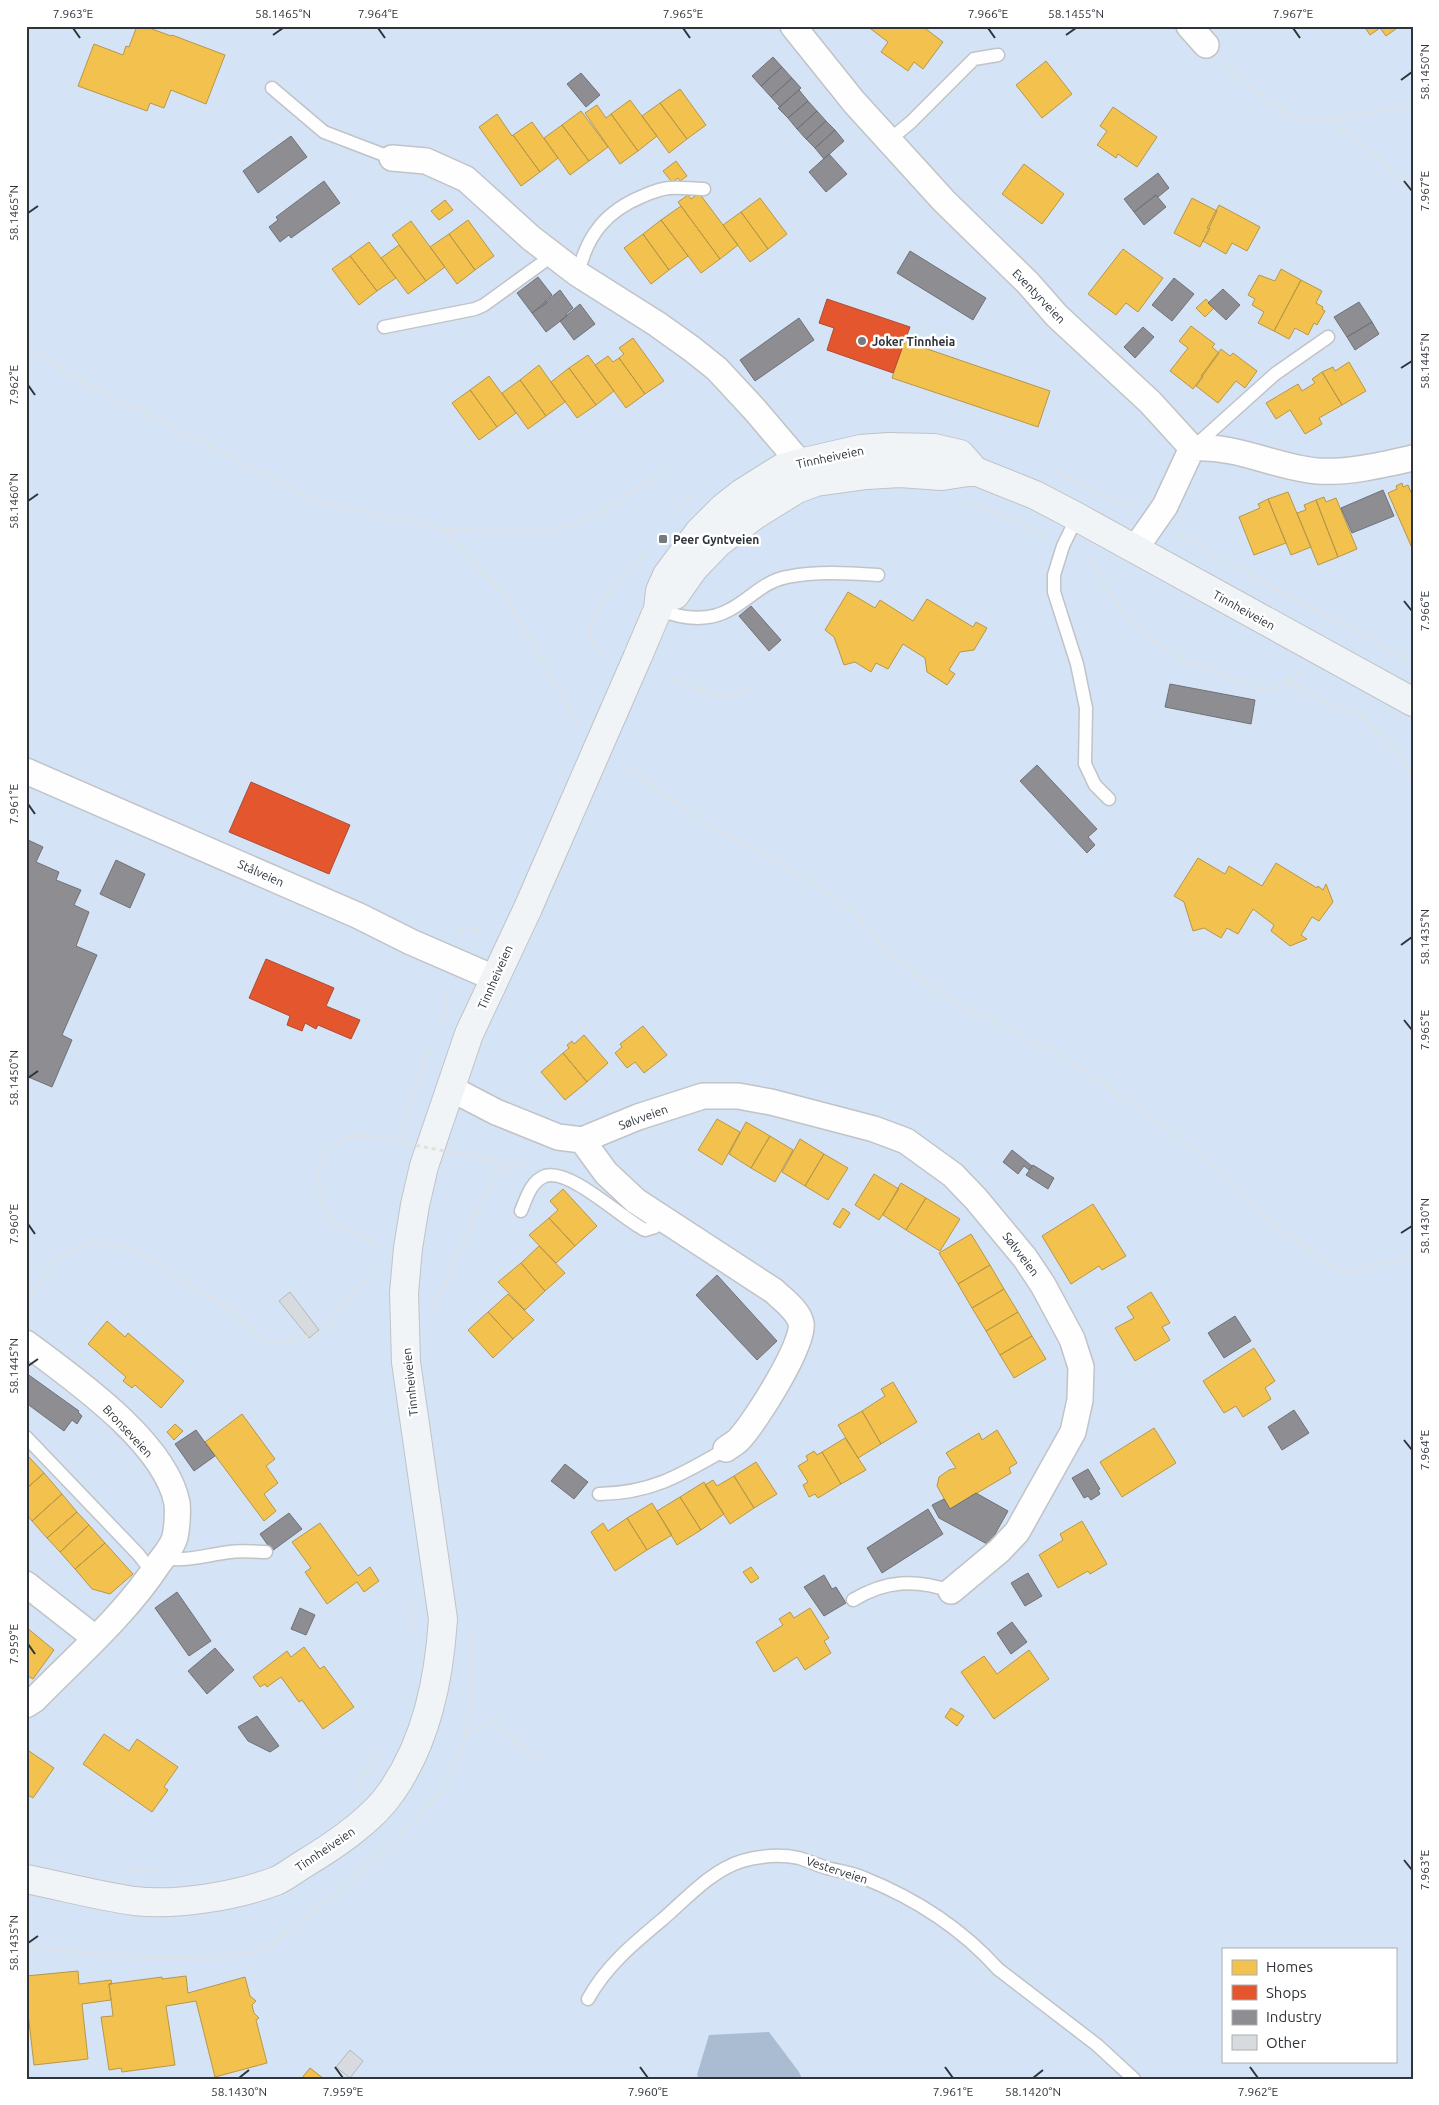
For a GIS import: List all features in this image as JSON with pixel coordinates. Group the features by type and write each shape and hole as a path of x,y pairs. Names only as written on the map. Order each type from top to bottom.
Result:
{"street":[{"name":"Eventyrveien","path":"793,26 854,102 944,201 1028,283 1057,316 1150,402 1192,448"},
{"path":"1189,26 1206,45"},
{"path":"392,158 426,161 466,179 551,254 578,274 657,324 717,368 808,472"},
{"name":"Tinnheiveien","path":"26,1879 135,1901 175,1901 213,1897 278,1880 338,1843 365,1821 392,1792 411,1757 424,1727 434,1690 441,1656 442,1619 406,1362 404,1293 408,1248 424,1166 468,1034 528,908 638,656 658,609 660,591 667,575 684,550 711,520 742,493 782,468 808,472 861,449 888,447 934,448 960,454 975,471 1035,495 1077,517 1413,702"},
{"path":"1135,549 1164,506 1192,448 1210,447 1246,453 1317,470 1354,469 1413,458"},
{"name":"Stålveien","path":"26,771 359,916 411,942 494,978"},
{"name":"Sølvveien","path":"450,1088 496,1112 558,1137 582,1140 638,1117 703,1096 738,1096 771,1102 874,1129 906,1141 953,1175 1000,1226 1043,1285 1072,1339 1081,1367 1080,1400 1073,1432 1017,1532 999,1551 951,1591"},
{"path":"582,1140 606,1174 636,1201 774,1291 793,1310 802,1323 799,1341 784,1370 741,1439 726,1449"},
{"name":"Bronseveien","path":"26,1343 78,1382 113,1412 144,1444 165,1473 177,1504 174,1539 158,1565 122,1612 34,1700 26,1705"},
{"path":"26,1584 95,1638"}],"lane":[{"path":"888,141 911,122 974,59 998,55"},
{"path":"272,88 324,132 392,158"},
{"path":"578,274 589,242 608,215 624,203 658,190 670,188 704,189"},
{"path":"384,327 474,308 484,304 542,263 551,254"},
{"path":"1192,448 1275,374 1328,337"},
{"path":"1077,517 1063,546 1054,575 1054,592 1077,664 1086,708 1085,764 1095,785 1109,799"},
{"path":"658,609 678,618 705,618 731,610 757,589 786,577 854,573 878,576"},
{"path":"521,1211 534,1183 545,1176 562,1176 595,1195 630,1222 645,1230 655,1227 662,1219"},
{"path":"26,1437 138,1554 158,1565 177,1560 201,1558 230,1552 266,1552"},
{"path":"599,1494 642,1490 659,1484 726,1449"},
{"name":"Sølvveien","path":"853,1600 870,1589 893,1583 938,1587 951,1591"},
{"name":"Vesterveien","path":"588,1999 601,1977 631,1945 714,1876 740,1862 766,1856 797,1858 863,1877 916,1903 985,1954 998,1969 1097,2045 1134,2079"}],"path":[{"path":"1206,45 1249,86 1275,106 1296,117 1327,119 1413,106"},
{"path":"1327,119 1358,141 1413,190"},
{"path":"26,346 85,383 322,503 444,529 519,532 548,531 584,521 664,472"},
{"path":"965,501 1023,524 1091,559 1107,589 1126,616 1148,637 1176,656 1261,690 1272,689 1288,682 1306,669 1318,651"},
{"path":"1154,522 1413,662"},
{"path":"444,529 506,597 572,716 586,728"},
{"path":"606,657 593,643 589,632 594,618 604,600 649,549"},
{"path":"670,679 727,698 753,688"},
{"path":"1288,682 1364,719 1395,748 1413,776"},
{"path":"621,760 642,779 707,824 814,883 857,915 890,953 943,996 1066,1058 1182,1140 1273,1223 1332,1267 1350,1270 1413,1256"},
{"path":"439,1029 447,1003 441,970 450,940 458,932 481,929 494,921"},
{"path":"400,1143 415,1087 433,1046"},
{"path":"379,1245 332,1219 323,1205 319,1188 319,1171 324,1155 334,1145 352,1136 362,1135 551,1170 562,1176"},
{"path":"434,1318 436,1301 486,1192 498,1172 514,1163"},
{"path":"378,1254 380,1236"},
{"path":"26,1304 52,1265 62,1255 92,1242 136,1250 229,1308 265,1340 275,1343 304,1336 312,1339 332,1322 350,1292 378,1272"},
{"path":"378,1263 378,1281"},
{"path":"410,1599 411,1636"},
{"path":"26,1947 131,1958 211,1958 252,1952 271,1944 333,1896 418,1818 446,1785 467,1731 471,1710 472,1634 470,1625"},
{"path":"467,1731 479,1728 488,1719 495,1721 505,1733 541,1761"},
{"path":"349,1795 356,1788 384,1746"},
{"path":"120,1868 167,1873"}],"shaded area":[{"path":"26,26 1413,26 1413,2079 26,2079"},
{"path":"769,2032 799,2072 802,2079 700,2079 697,2075 709,2035"}],"building: Homes":[{"path":"137,26 144,26 172,35 225,55 206,104 171,90 164,108 150,103 147,111 78,86 94,44 123,55 126,46 129,47"},
{"path":"867,26 922,26 943,42 923,69 914,62 908,71 881,52 888,42"},
{"path":"1364,26 1400,26 1386,36 1380,28 1370,35"},
{"path":"1046,61 1072,94 1042,118 1016,85"},
{"path":"680,89 706,125 687,139 660,103"},
{"path":"630,100 657,136 638,151 611,114"},
{"path":"660,103 687,139 669,153 642,116"},
{"path":"597,105 606,118 611,114 638,151 620,164 585,113"},
{"path":"1113,107 1157,137 1137,167 1118,154 1116,158 1097,145 1107,131 1100,126"},
{"path":"581,111 608,147 589,161 562,125"},
{"path":"497,114 540,172 521,186 479,127"},
{"path":"532,122 558,158 540,172 513,135"},
{"path":"562,125 589,161 570,175 544,138"},
{"path":"676,161 687,176 680,181 678,178 672,182 663,171"},
{"path":"1024,164 1064,194 1042,224 1002,194"},
{"path":"699,193 738,245 720,259 678,202 688,195 691,199"},
{"path":"760,198 787,234 768,249 741,212"},
{"path":"1192,198 1217,211 1200,247 1174,233"},
{"path":"445,200 453,210 439,220 431,211"},
{"path":"1219,205 1260,227 1247,251 1232,243 1226,254 1203,241 1210,229 1207,228"},
{"path":"681,206 720,259 701,273 661,220"},
{"path":"741,212 768,249 750,262 723,225"},
{"path":"468,220 494,256 475,270 449,234"},
{"path":"661,220 688,256 669,270 643,234"},
{"path":"411,221 445,267 426,281 392,235"},
{"path":"449,234 475,270 457,284 430,247"},
{"path":"643,234 669,270 651,284 624,248"},
{"path":"369,242 396,278 377,291 350,256"},
{"path":"399,245 426,281 408,294 381,258"},
{"path":"1123,249 1163,278 1138,312 1126,303 1116,315 1088,294"},
{"path":"350,256 377,291 359,305 332,269"},
{"path":"1281,269 1301,280 1274,331 1258,323 1264,312 1252,305 1255,299 1248,295 1259,275 1275,281"},
{"path":"1301,280 1322,291 1316,303 1323,307 1322,309 1325,311 1317,325 1314,323 1308,335 1295,328 1289,339 1274,331"},
{"path":"1206,299 1214,308 1205,317 1196,308"},
{"path":"1191,326 1215,344 1212,347 1219,353 1193,389 1170,371 1188,348 1179,341"},
{"path":"633,338 664,381 645,394 619,358 624,354 619,348"},
{"path":"904,341 1050,391 1038,427 892,378"},
{"path":"1221,349 1230,356 1233,353 1257,371 1245,388 1236,381 1218,403 1196,386"},
{"path":"588,355 614,391 596,405 569,368"},
{"path":"608,356 613,362 619,358 645,394 626,408 595,365"},
{"path":"1349,362 1366,391 1342,405 1322,372 1333,367 1335,371"},
{"path":"539,365 565,402 546,416 520,380"},
{"path":"569,368 596,405 577,418 551,382"},
{"path":"1322,372 1342,405 1319,418 1322,424 1305,434 1290,410 1276,419 1266,403 1298,384 1302,391 1315,383 1312,379"},
{"path":"489,376 516,413 497,427 470,390"},
{"path":"520,380 546,416 528,429 502,393"},
{"path":"470,390 497,427 479,440 452,403"},
{"path":"1402,483 1403,487 1408,485 1413,497 1412,548 1388,493 1397,489 1396,486"},
{"path":"1288,492 1311,547 1291,555 1268,499"},
{"path":"1324,497 1326,502 1336,498 1357,549 1338,557 1316,500"},
{"path":"1268,499 1286,543 1254,555 1239,517 1260,508 1258,504"},
{"path":"1316,500 1338,557 1318,565 1297,513 1306,510 1304,505"},
{"path":"848,592 875,608 880,600 913,621 927,599 973,627 976,622 987,628 974,650 960,652 949,670 955,674 947,685 927,672 925,658 903,644 888,669 876,663 871,672 855,662 844,665 834,637 825,630"},
{"path":"1198,858 1225,874 1229,866 1262,886 1276,863 1317,888 1318,886 1323,890 1326,884 1333,902 1319,921 1312,917 1301,935 1307,939 1290,946 1271,931 1274,925 1253,909 1238,934 1227,928 1221,938 1204,928 1193,931 1184,902 1174,896"},
{"path":"643,1026 667,1055 644,1073 635,1062 627,1068 615,1053 622,1047 620,1044"},
{"path":"584,1035 608,1063 587,1082 563,1053 569,1048 567,1045 572,1041 574,1044"},
{"path":"563,1053 587,1082 565,1100 541,1072"},
{"path":"717,1119 740,1132 722,1165 698,1150"},
{"path":"746,1122 770,1136 751,1168 729,1154"},
{"path":"770,1136 793,1150 775,1182 751,1168"},
{"path":"800,1139 824,1154 805,1186 782,1172"},
{"path":"824,1154 848,1168 828,1200 805,1186"},
{"path":"874,1174 899,1189 879,1220 855,1205"},
{"path":"901,1183 926,1198 906,1230 883,1215"},
{"path":"563,1189 597,1226 575,1246 549,1218 558,1210 550,1201"},
{"path":"926,1198 960,1219 940,1251 906,1230"},
{"path":"1093,1204 1126,1256 1102,1270 1099,1266 1071,1284 1042,1236"},
{"path":"843,1208 850,1213 840,1228 833,1224"},
{"path":"549,1218 575,1246 556,1263 529,1235"},
{"path":"971,1234 990,1265 958,1284 939,1253"},
{"path":"539,1246 565,1273 545,1291 521,1263"},
{"path":"521,1263 545,1291 525,1310 498,1282"},
{"path":"990,1265 1004,1289 972,1308 958,1284"},
{"path":"1004,1289 1018,1312 986,1331 972,1308"},
{"path":"1151,1292 1170,1323 1162,1327 1170,1340 1135,1361 1115,1328 1134,1318 1127,1307"},
{"path":"508,1294 534,1320 513,1339 488,1312"},
{"path":"488,1312 513,1339 493,1358 468,1330"},
{"path":"1018,1312 1032,1336 1000,1355 986,1331"},
{"path":"107,1321 125,1337 128,1333 184,1381 161,1408 135,1385 132,1388 123,1381 126,1377 88,1344"},
{"path":"1032,1336 1046,1359 1014,1378 1000,1355"},
{"path":"1254,1348 1275,1381 1265,1388 1271,1399 1243,1417 1236,1406 1224,1413 1203,1381"},
{"path":"893,1382 917,1422 881,1444 862,1411 885,1396 881,1389"},
{"path":"862,1411 881,1444 858,1458 838,1425"},
{"path":"242,1414 275,1459 266,1466 278,1483 264,1494 276,1511 264,1521 205,1442"},
{"path":"175,1424 183,1431 174,1440 167,1432"},
{"path":"1154,1428 1176,1463 1122,1497 1100,1462"},
{"path":"997,1430 1017,1463 1009,1468 1011,1473 950,1509 937,1486 939,1477 949,1470 956,1468 946,1453 979,1433 982,1440"},
{"path":"845,1438 866,1470 841,1484 822,1452"},
{"path":"814,1451 817,1455 822,1452 841,1484 818,1498 815,1494 809,1497 803,1485 808,1482 798,1466 808,1460 806,1456"},
{"path":"29,1457 44,1473 26,1489 26,1460"},
{"path":"756,1462 777,1494 754,1508 734,1476"},
{"path":"44,1473 62,1494 32,1521 26,1514 26,1489"},
{"path":"734,1476 754,1508 730,1524 705,1485 713,1480 717,1486"},
{"path":"704,1482 724,1514 701,1530 680,1497"},
{"path":"62,1494 77,1512 47,1538 32,1521"},
{"path":"680,1497 701,1530 677,1545 657,1511"},
{"path":"652,1503 672,1535 647,1550 627,1518"},
{"path":"77,1512 89,1525 60,1552 47,1538"},
{"path":"627,1518 647,1550 615,1571 591,1532 603,1523 608,1531"},
{"path":"1082,1521 1107,1564 1090,1574 1088,1571 1058,1588 1039,1555 1063,1540 1060,1534"},
{"path":"320,1523 358,1576 370,1567 379,1581 364,1592 357,1582 327,1604 305,1572 311,1568 292,1542"},
{"path":"89,1525 105,1543 75,1569 60,1552"},
{"path":"105,1543 133,1574 110,1594 92,1589 75,1569"},
{"path":"751,1567 759,1578 751,1583 743,1572"},
{"path":"810,1608 829,1638 824,1641 831,1653 805,1670 797,1657 774,1672 756,1642 783,1625 779,1619 790,1612 794,1618"},
{"path":"26,1627 54,1650 33,1679 26,1675"},
{"path":"304,1647 320,1669 324,1666 354,1707 323,1729 302,1700 299,1702 281,1677 267,1687 265,1684 260,1687 253,1677 287,1651 291,1657"},
{"path":"1029,1650 1049,1679 994,1719 961,1672 984,1656 997,1674"},
{"path":"951,1708 964,1716 957,1726 945,1717"},
{"path":"104,1734 129,1751 137,1739 178,1767 164,1787 168,1790 152,1812 83,1764"},
{"path":"26,1749 54,1768 33,1798 26,1794"},
{"path":"78,1971 79,1984 111,1980 112,1984 109,1984 111,2000 82,2004 88,2059 34,2065 26,1996 26,1976"},
{"path":"186,1976 188,1993 245,1977 250,1996 256,2001 252,2005 254,2013 259,2018 256,2020 267,2063 215,2077 196,2001 166,2006 175,2065 122,2072 121,2068 109,2070 101,2017 113,2016 109,1984"},
{"path":"310,2068 324,2079 301,2079"}],"building: Shops":[{"path":"827,299 910,327 893,373 827,350 834,328 819,323"},
{"path":"251,782 350,825 329,874 229,832"},
{"path":"266,959 334,988 326,1006 360,1020 351,1039 318,1025 316,1029 305,1023 302,1031 287,1025 290,1016 249,998"}],"building: Industry":[{"path":"773,57 782,67 761,86 752,76"},
{"path":"782,67 792,78 771,97 761,86"},
{"path":"581,73 600,95 586,107 567,84"},
{"path":"792,78 801,88 780,107 771,97"},
{"path":"799,90 808,101 788,118 778,108"},
{"path":"808,101 817,111 797,129 788,118"},
{"path":"817,111 826,121 806,139 797,129"},
{"path":"826,121 835,130 815,148 806,139"},
{"path":"835,130 844,141 824,159 815,148"},
{"path":"291,136 307,157 258,193 243,171"},
{"path":"829,154 847,174 826,192 809,172"},
{"path":"1158,173 1169,188 1158,197 1156,195 1134,212 1124,199"},
{"path":"324,181 340,203 291,238 289,235 280,242 269,227 278,220 276,217"},
{"path":"1156,195 1166,207 1144,225 1134,212"},
{"path":"910,251 986,298 973,320 897,273"},
{"path":"538,277 552,295 545,301 547,303 532,313 517,293"},
{"path":"1174,278 1194,294 1172,321 1152,305"},
{"path":"1223,289 1240,305 1226,320 1208,303"},
{"path":"560,290 573,308 566,314 567,316 546,332 532,313"},
{"path":"1359,302 1372,322 1347,337 1334,317"},
{"path":"580,304 595,324 574,340 560,321"},
{"path":"799,318 814,340 755,381 740,360"},
{"path":"1372,322 1379,334 1355,350 1347,337"},
{"path":"1143,327 1154,337 1135,358 1124,347"},
{"path":"1383,490 1394,516 1352,533 1341,508"},
{"path":"751,606 781,640 769,651 739,616"},
{"path":"1170,684 1255,700 1251,724 1165,707"},
{"path":"1037,765 1097,829 1088,837 1095,845 1087,853 1020,781"},
{"path":"26,839 43,847 36,862 59,872 56,880 81,890 74,905 89,912 76,946 97,955 62,1035 72,1040 52,1087 26,1076"},
{"path":"116,860 145,874 130,908 100,894"},
{"path":"1012,1150 1032,1166 1029,1170 1024,1166 1018,1174 1003,1162"},
{"path":"1033,1165 1054,1178 1048,1189 1026,1175"},
{"path":"717,1275 777,1341 757,1360 696,1295"},
{"path":"1235,1316 1251,1341 1224,1358 1208,1333"},
{"path":"26,1373 79,1411 82,1416 77,1424 72,1420 64,1431 26,1403"},
{"path":"1294,1410 1309,1433 1282,1450 1268,1427"},
{"path":"196,1430 215,1456 194,1471 175,1444"},
{"path":"565,1464 588,1482 574,1499 551,1481"},
{"path":"1088,1469 1100,1489 1098,1490 1100,1494 1091,1500 1088,1496 1084,1498 1072,1478"},
{"path":"976,1493 1008,1511 989,1545 939,1518 932,1505 944,1499 950,1509"},
{"path":"928,1509 943,1534 882,1573 867,1548"},
{"path":"289,1513 302,1529 272,1551 260,1534"},
{"path":"1028,1573 1042,1596 1025,1606 1011,1583"},
{"path":"824,1575 832,1589 836,1587 846,1603 824,1616 804,1587"},
{"path":"177,1592 211,1641 189,1656 155,1608"},
{"path":"300,1608 315,1615 306,1635 291,1629"},
{"path":"1012,1622 1027,1642 1011,1654 997,1633"},
{"path":"215,1648 234,1670 207,1694 188,1671"},
{"path":"257,1716 279,1746 270,1752 248,1741 238,1727"}],"building: Other":[{"path":"290,1292 319,1330 309,1338 279,1301"},
{"path":"350,2050 363,2061 350,2078 336,2067"}],"place":[{"name":"Joker Tinnheia","path":"862,341"},
{"name":"Peer Gyntveien","path":"663,539"}]}
